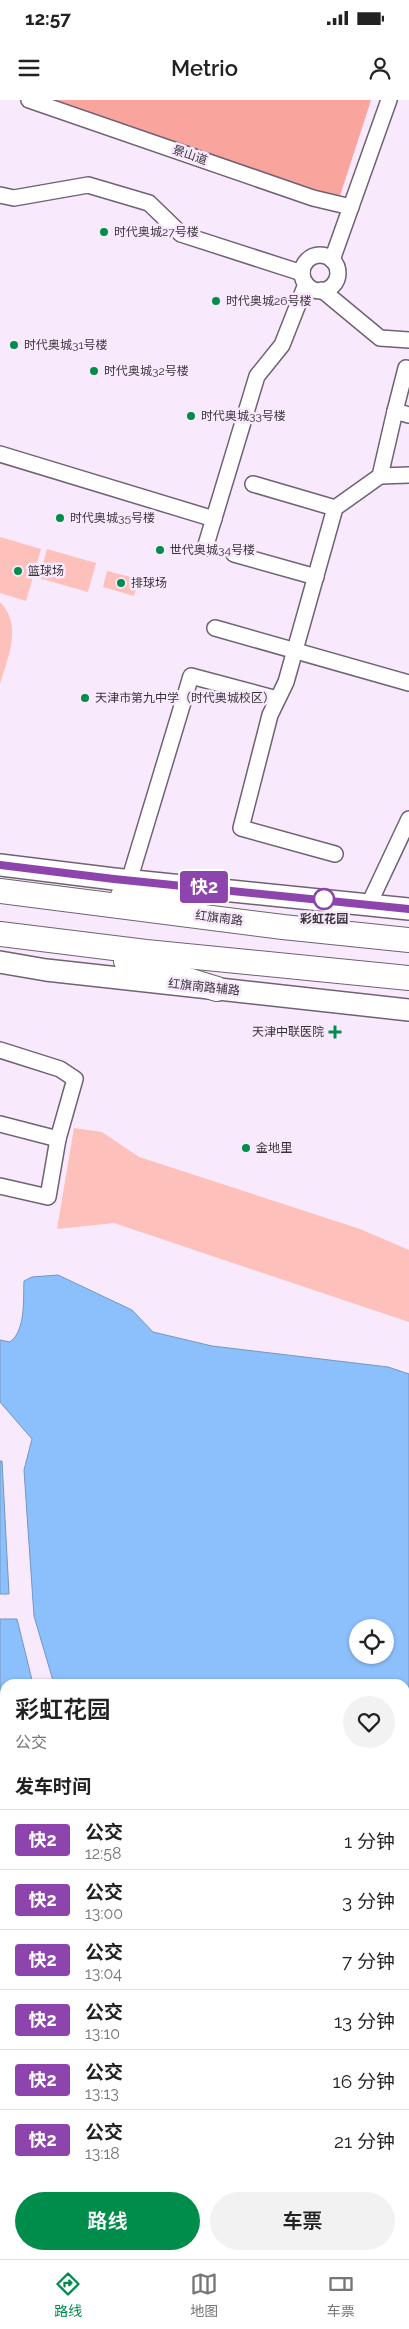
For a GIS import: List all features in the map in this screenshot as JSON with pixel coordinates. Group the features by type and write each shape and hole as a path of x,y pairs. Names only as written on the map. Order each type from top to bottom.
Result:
{"highway":[{"path":"78,900 213,888"},
{"name":"红旗南路","path":"0,891 283,927 409,940"},
{"path":"0,934 146,952 409,978"},
{"path":"67,942 217,989"}],"main road":[{"path":"0,865 129,881 409,909"},
{"name":"红旗南路辅路","path":"0,962 46,970 409,1010"}],"street":[{"name":"景山道","path":"29,100 313,198 351,207"},
{"path":"332,260 388,100"},
{"path":"0,195 14,198 88,185 149,203 181,234 304,279 316,290 328,289 336,281 337,270 332,260 322,255 306,262 304,279 282,345 257,376 205,548"},
{"path":"322,290 380,338 409,340"},
{"path":"380,476 402,413 406,368"},
{"path":"0,454 214,519"},
{"path":"335,854 241,828 270,715 286,682 334,508 380,476 409,475"},
{"path":"253,484 334,508"},
{"path":"234,554 316,577"},
{"path":"215,628 409,683"},
{"path":"129,881 191,676 277,699"},
{"path":"369,904 409,820"},
{"path":"0,1050 60,1069 74,1080 58,1139 48,1197 0,1186"},
{"path":"0,1124 58,1139"}],"shaded area":[{"path":"36,100 371,100 338,202"},
{"name":"篮球场","path":"0,537 41,549 26,601 0,593"},
{"name":"篮球场","path":"47,549 96,563 88,592 39,578"},
{"name":"排球场","path":"107,571 139,579 134,596 103,587"},
{"path":"0,602 7,611 11,621 12,642 0,684"},
{"path":"74,1128 102,1132 139,1157 360,1229 409,1250 409,1322 114,1223 57,1229"}],"water":[{"path":"58,1275 132,1310 153,1332 212,1346 388,1367 409,1374 409,1679 53,1679 34,1616 24,1470 32,1439 0,1402 0,1340 10,1342 15,1337 23,1314 24,1281 32,1277"},
{"path":"0,1461 2,1461 9,1594 0,1594"},
{"path":"0,1619 17,1619 32,1679 0,1679"}],"bus line":[{"name":"快2","path":"0,865 114,879 303,896 409,909"}],"place":[{"name":"时代奥城27号楼","path":"104,232"},
{"name":"时代奥城26号楼","path":"216,301"},
{"name":"时代奥城31号楼","path":"14,345"},
{"name":"时代奥城32号楼","path":"94,371"},
{"name":"时代奥城33号楼","path":"191,416"},
{"name":"时代奥城35号楼","path":"60,518"},
{"name":"世代奥城34号楼","path":"160,550"},
{"name":"篮球场","path":"18,571"},
{"name":"排球场","path":"121,583"},
{"name":"天津市第九中学（时代奥城校区）","path":"85,698"},
{"name":"彩虹花园","path":"324,899"},
{"name":"天津中联医院","path":"335,1032"},
{"name":"金地里","path":"246,1148"}]}
